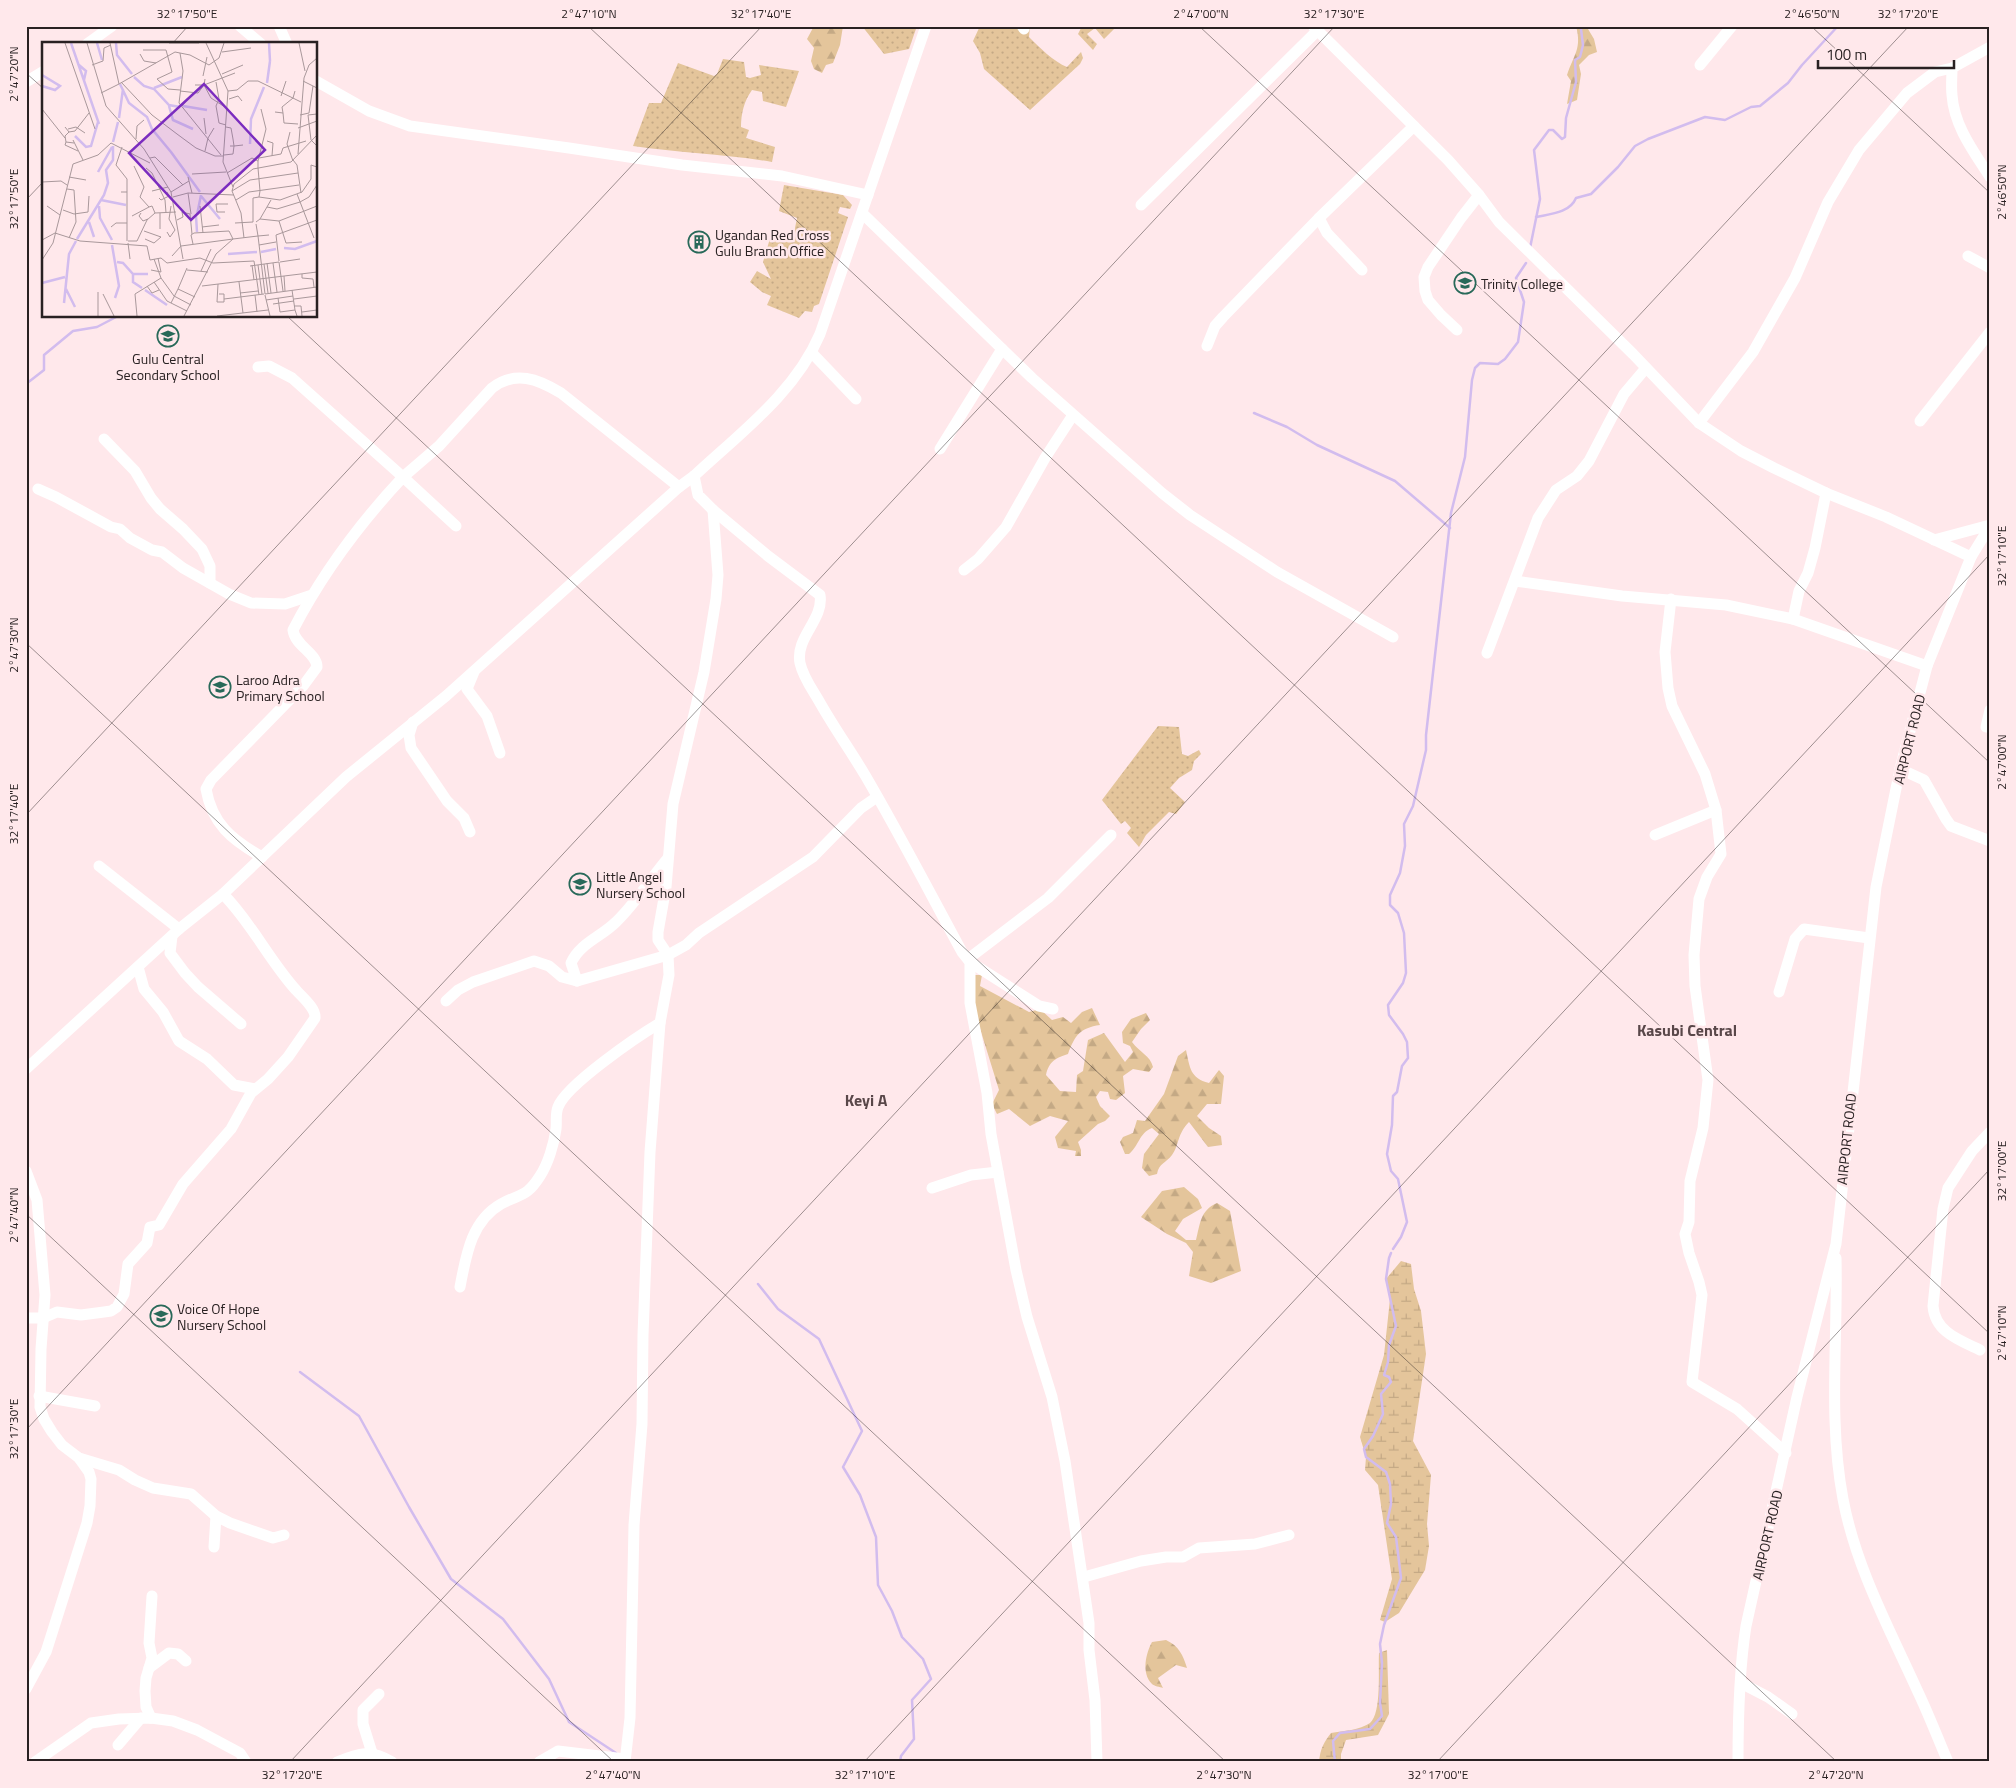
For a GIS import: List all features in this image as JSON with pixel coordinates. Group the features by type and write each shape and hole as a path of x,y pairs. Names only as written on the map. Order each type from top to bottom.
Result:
{"street":[{"path":"90,42 112,26"},
{"path":"240,26 259,42"},
{"path":"279,26 286,42"},
{"path":"26,1069 175,933 223,894 346,777 446,696 679,487 694,476 783,393 812,353 926,26"},
{"path":"1700,65 1732,26"},
{"path":"1141,206 1315,28 1414,126 1479,195 1499,222 1646,368 1698,423 1750,455 1826,493 1972,557"},
{"path":"1698,423 1753,352 1795,278 1828,202 1859,150 1907,93 1922,80 1935,72 1952,68 1990,47"},
{"path":"1952,68 1952,96 1956,118 1963,134 1990,177"},
{"path":"26,82 42,72"},
{"path":"318,82 369,111 410,126 570,148 682,166 782,176 868,196"},
{"path":"1206,346 1215,326 1223,317 1319,218 1414,126"},
{"path":"1457,330 1428,300 1424,277 1428,267 1479,195"},
{"path":"862,213 1002,349 1142,477 1190,515 1278,572 1393,636"},
{"path":"1319,218 1327,233 1362,270"},
{"path":"1968,256 1990,268"},
{"path":"1920,421 1990,332"},
{"path":"940,449 1002,349"},
{"path":"812,353 856,399"},
{"path":"258,367 269,366 292,378 456,526"},
{"path":"1487,653 1538,518 1556,490 1578,476 1589,461 1624,394 1646,368"},
{"path":"262,857 238,844 222,828 215,816 206,789 210,780 303,686 317,667 316,661 296,640 293,630 312,594 366,518 403,477 439,446 492,388 501,381 520,378 533,379 547,384 561,393 679,487"},
{"path":"964,570 978,559 1006,527 1045,458 1073,415"},
{"path":"104,439 135,471 160,509 202,549 210,566 210,583"},
{"path":"694,476 698,495 713,510 820,595 820,606 804,637 799,652 802,670 877,796 928,886 962,952 969,960 1039,1006 1054,1009"},
{"path":"38,489 110,527 120,529 130,538 152,550 162,552 183,568 229,594 251,603 285,604 312,594"},
{"path":"1793,619 1799,591 1808,573 1815,548 1826,493"},
{"path":"539,1762 558,1751 625,1760 630,1718 634,1524 642,1424 643,1335 650,1152 660,1023 669,975 668,955 658,940 658,932 666,887 673,804 682,758 704,672 716,599 718,575 713,510"},
{"path":"1934,540 1990,525"},
{"name":"AIRPORT ROAD","path":"1738,1762 1742,1654 1746,1626 1797,1397 1836,1244 1868,938 1876,887 1900,768 1927,666 1972,557 1990,525"},
{"path":"1515,581 1622,596 1671,599 1726,606 1793,619 1927,666"},
{"path":"1671,599 1665,652 1668,688 1672,706 1705,774 1716,810 1721,854 1708,877 1699,899 1694,956 1695,986 1708,1080 1703,1128 1690,1181 1689,1222 1685,1234 1702,1295 1692,1382 1737,1410 1786,1453"},
{"path":"475,668 466,689 487,716 500,753"},
{"path":"1986,727 1990,710"},
{"path":"413,722 409,735 411,748 447,801 464,818 470,832"},
{"path":"1900,768 1924,780 1951,826 1990,841"},
{"path":"446,1001 458,990 473,982 534,961 549,966 562,977 577,981 668,955 686,945 699,933 813,857 861,808 877,796"},
{"path":"1655,835 1716,810"},
{"path":"969,960 1048,898 1111,835"},
{"path":"577,981 571,963 577,952 617,922 668,858"},
{"path":"99,866 175,933"},
{"path":"26,1318 43,1318 55,1313 90,1314 111,1311 117,1307 124,1294 128,1263 147,1243 150,1227 159,1225 183,1184 231,1129 255,1089 268,1079 288,1057 312,1022 315,1014 279,970 238,909 223,894"},
{"path":"1779,992 1795,939 1804,930 1868,938"},
{"path":"175,933 170,953 198,987 241,1024"},
{"path":"969,960 970,1003 987,1093 991,1134 1016,1270 1027,1316 1052,1397 1059,1427 1084,1577 1089,1623 1089,1650 1095,1700 1097,1762"},
{"path":"138,968 144,989 163,1012 179,1041 207,1059 234,1085 255,1089"},
{"path":"460,1287 465,1257 481,1222 501,1204 525,1194 543,1172 556,1132 556,1116 559,1104 592,1070 660,1023"},
{"path":"1980,1350 1948,1335 1936,1320 1933,1306 1943,1209 1948,1188 1972,1151 1990,1132"},
{"path":"26,1171 37,1200 45,1295 40,1407 48,1426 62,1445 85,1465 91,1479 87,1523 46,1652 26,1690"},
{"path":"932,1188 971,1176 998,1172"},
{"path":"1836,1244 1838,1307 1833,1413 1843,1498 1850,1531 1881,1615 1919,1694 1948,1762"},
{"path":"39,1396 95,1406"},
{"path":"79,1458 118,1470 153,1488 191,1494 216,1516 230,1523 272,1538 284,1535"},
{"path":"214,1547 216,1516"},
{"path":"1084,1577 1141,1562 1166,1557 1183,1557 1199,1548 1255,1544 1290,1535"},
{"path":"118,1745 146,1718 146,1678 152,1658 149,1643 152,1596"},
{"path":"150,1668 169,1652 181,1655 186,1661"},
{"path":"1741,1683 1768,1697 1792,1714"},
{"path":"372,1753 363,1724 362,1710 379,1694"},
{"path":"35,1762 86,1725 100,1721 146,1718 173,1721 196,1730 240,1753 246,1762"},
{"path":"337,1762 355,1754 372,1753 392,1762"}],"green space":[{"path":"814,26 843,26 840,45 833,63 826,65 822,73 814,69 811,61 814,48 807,39"},
{"path":"862,26 917,26 909,49 884,54"},
{"path":"980,26 1030,26 1029,37 1057,62 1067,67 1081,52 1083,58 1080,64 1030,110 984,69 980,53 973,41"},
{"path":"1079,26 1117,26 1104,39 1095,28 1087,34 1097,44 1093,50 1078,34 1081,28"},
{"path":"1576,26 1589,26 1588,29 1594,39 1597,52 1589,55 1579,65 1581,74 1577,100 1567,104 1571,81 1567,75 1578,46"},
{"path":"723,59 744,62 746,77 750,78 761,75 759,65 799,71 786,107 763,101 762,92 752,90 744,108 741,127 749,130 746,138 775,147 772,162 633,146 649,103 661,103 678,63 714,76 717,74"},
{"path":"784,185 843,195 852,205 850,209 840,207 838,213 848,217 819,304 814,306 812,312 805,311 799,318 767,305 771,296 762,292 750,282 757,271 771,279 763,262 771,235 777,233 786,238 793,238 797,218 779,211"},
{"path":"1158,726 1179,727 1182,754 1188,756 1199,750 1201,754 1194,761 1192,770 1179,778 1170,788 1185,802 1176,814 1169,812 1146,835 1139,847 1127,833 1131,828 1125,821 1121,824 1102,800"},
{"path":"973,975 982,975 980,986 1029,1012 1040,1009 1052,1020 1063,1017 1071,1023 1082,1012 1092,1008 1100,1025 1083,1030 1076,1037 1068,1054 1054,1061 1047,1070 1046,1075 1060,1091 1076,1092 1077,1075 1083,1071 1088,1040 1104,1033 1125,1062 1133,1052 1130,1046 1123,1043 1122,1032 1131,1019 1146,1013 1150,1020 1132,1042 1150,1060 1153,1067 1149,1072 1133,1069 1123,1076 1125,1093 1116,1100 1110,1099 1108,1092 1100,1091 1096,1097 1100,1106 1110,1116 1078,1142 1081,1156 1075,1156 1076,1151 1058,1148 1055,1137 1068,1121 1050,1116 1030,1126 1009,1109 997,1114 992,1104 999,1090 974,1009"},
{"path":"1186,1050 1190,1067 1198,1078 1209,1083 1219,1070 1224,1076 1221,1104 1207,1104 1197,1116 1209,1128 1221,1136 1222,1145 1208,1147 1189,1122 1182,1131 1170,1158 1161,1165 1157,1174 1149,1176 1142,1168 1144,1154 1159,1134 1152,1128 1148,1130 1129,1154 1125,1154 1120,1142 1123,1137 1133,1133 1137,1120 1145,1121 1164,1094 1178,1056"},
{"path":"1184,1187 1198,1199 1202,1208 1183,1219 1175,1231 1186,1240 1196,1240 1204,1214 1211,1206 1217,1203 1230,1211 1241,1271 1211,1283 1189,1276 1193,1252 1186,1243 1167,1234 1141,1217 1162,1191"},
{"path":"1401,1261 1411,1264 1414,1289 1421,1311 1426,1354 1413,1441 1431,1475 1427,1524 1429,1546 1425,1570 1399,1613 1385,1622 1380,1620 1392,1579 1378,1485 1365,1470 1366,1457 1360,1437 1384,1355 1390,1299 1386,1279"},
{"path":"1166,1640 1180,1651 1187,1668 1176,1665 1158,1678 1163,1688 1153,1685 1147,1674 1146,1663 1152,1642"},
{"path":"1387,1650 1389,1714 1378,1735 1346,1740 1341,1754 1341,1762 1319,1762 1320,1753 1331,1733 1361,1727 1370,1723 1374,1718 1379,1690 1379,1653"}],"waterway":[{"path":"1530,248 1540,199 1534,150 1549,130 1553,130 1562,139 1565,137 1566,118 1576,82 1575,60 1580,57 1583,45 1582,26"},
{"path":"1536,217 1564,210 1576,198 1591,194 1618,167 1635,146 1648,139 1705,117 1725,120 1751,107 1760,106 1788,83 1838,26"},
{"path":"1393,1249 1401,1237 1407,1222 1398,1179 1391,1171 1387,1154 1392,1125 1393,1096 1397,1092 1402,1066 1408,1058 1407,1042 1389,1015 1388,1005 1403,983 1406,973 1404,933 1398,913 1390,905 1390,895 1400,873 1405,846 1404,824 1413,806 1426,750 1426,735 1451,513 1465,457 1472,380 1475,368 1480,363 1498,364 1505,359 1518,342 1524,302 1516,278 1526,263"},
{"path":"26,384 44,370 44,355 73,331 97,327 114,318"},
{"path":"1254,413 1287,427 1317,445 1395,481 1450,528"},
{"path":"1335,1762 1333,1741 1340,1733 1370,1729 1382,1716 1380,1703 1382,1663 1380,1644 1384,1625 1401,1578 1396,1537 1387,1523 1391,1504 1390,1484 1386,1472 1366,1457 1364,1449 1373,1436 1383,1414 1381,1394 1391,1382 1389,1377 1384,1375 1388,1362 1389,1345 1396,1326 1386,1279 1391,1253"},
{"path":"758,1284 778,1309 819,1339 862,1431 843,1467 860,1495 876,1537 878,1585 892,1611 902,1637 923,1659 931,1679 912,1700 914,1739 901,1756 900,1762"},
{"path":"300,1372 359,1416 451,1579 503,1619 549,1679 569,1722 616,1753"}],"place":[{"name":"Ugandan Red Cross Gulu Branch Office","path":"699,242"},
{"name":"Trinity College","path":"1465,283"},
{"name":"Gulu Central Secondary School","path":"168,336"},
{"name":"Laroo Adra Primary School","path":"220,687"},
{"name":"Little Angel Nursery School","path":"580,884"},
{"name":"Voice Of Hope Nursery School","path":"161,1316"}],"district":[{"name":"Kasubi Central","path":"1687,1030"},
{"name":"Keyi A","path":"866,1100"}]}
